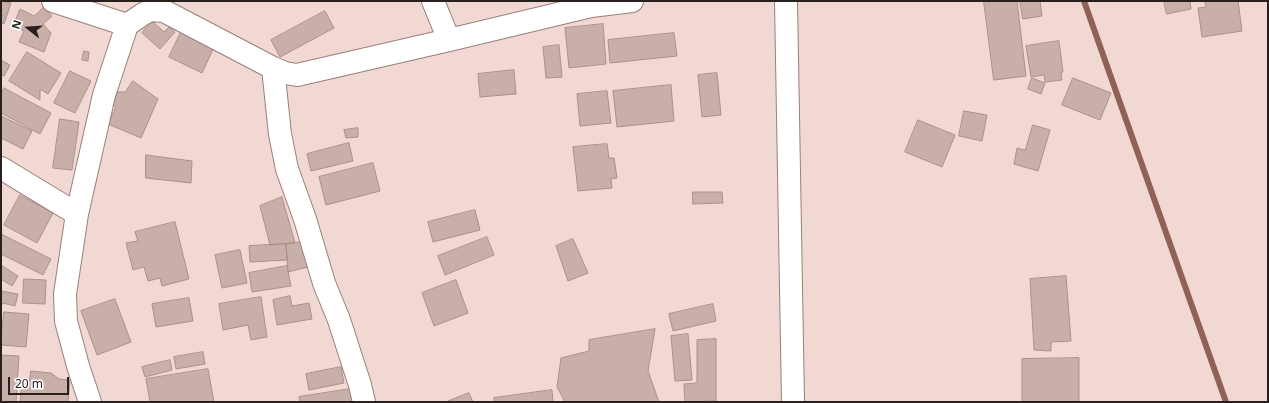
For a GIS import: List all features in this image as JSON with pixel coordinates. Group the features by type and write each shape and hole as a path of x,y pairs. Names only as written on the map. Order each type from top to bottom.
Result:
{"street":[{"path":"53,1 127,25"},
{"path":"433,1 449,40"},
{"path":"90,402 78,366 66,321 65,294 77,214 104,95 127,25 151,10 164,10 273,68 285,73 297,75 591,6 632,1"},
{"path":"786,1 793,402"},
{"path":"273,68 280,134 287,169 305,219 324,283 339,320 364,402"},
{"path":"1,168 77,214"}],"building":[{"path":"1,1 11,3 4,24 1,23"},
{"path":"984,1 1017,1 1026,76 994,80"},
{"path":"1020,1 1040,1 1042,16 1023,19"},
{"path":"1164,1 1190,1 1191,9 1167,14"},
{"path":"1205,1 1238,1 1242,31 1202,37 1198,8 1206,7"},
{"path":"44,7 52,16 43,24 51,33 44,52 19,42 24,31 13,26 20,9 34,16"},
{"path":"325,11 334,28 280,57 271,40"},
{"path":"152,21 164,32 169,27 175,32 160,49 142,33"},
{"path":"603,24 606,64 569,68 565,28"},
{"path":"182,30 215,45 202,73 169,57"},
{"path":"674,33 677,56 610,63 608,40"},
{"path":"1059,41 1063,72 1061,72 1062,80 1045,82 1044,75 1031,77 1026,46"},
{"path":"559,45 562,77 546,78 543,47"},
{"path":"84,51 89,52 88,61 82,60"},
{"path":"27,52 61,73 48,94 40,89 40,100 9,81"},
{"path":"1,60 10,65 4,76 1,75"},
{"path":"514,70 516,94 480,97 478,74"},
{"path":"70,71 91,81 75,113 54,103"},
{"path":"717,73 721,115 702,117 698,75"},
{"path":"1032,78 1045,83 1041,94 1028,89"},
{"path":"1073,78 1111,93 1100,120 1062,105"},
{"path":"133,81 158,99 141,138 108,124 116,107 112,105 118,92 125,92"},
{"path":"671,85 674,121 617,127 613,91"},
{"path":"4,88 51,113 40,134 1,113 1,94"},
{"path":"607,91 611,123 580,126 577,94"},
{"path":"964,111 987,115 982,141 959,136"},
{"path":"1,116 32,131 23,149 1,138"},
{"path":"60,119 79,122 72,170 53,168"},
{"path":"918,120 955,135 942,167 905,152"},
{"path":"1033,125 1050,130 1038,171 1014,164 1017,148 1025,150"},
{"path":"358,128 358,137 346,138 344,130"},
{"path":"349,143 353,161 311,171 307,154"},
{"path":"607,144 609,158 614,158 617,178 611,179 612,188 578,191 573,147"},
{"path":"146,155 192,161 191,183 146,178"},
{"path":"373,163 380,191 326,205 319,177"},
{"path":"693,192 722,192 723,203 693,204"},
{"path":"20,195 53,213 37,243 4,225"},
{"path":"282,197 295,243 270,245 260,206"},
{"path":"475,210 480,230 433,242 428,222"},
{"path":"175,222 189,279 162,286 160,278 148,281 144,267 133,270 126,243 138,241 135,232"},
{"path":"1,234 51,259 43,275 1,254"},
{"path":"487,237 494,255 445,275 438,256"},
{"path":"573,239 588,273 568,281 556,246"},
{"path":"303,242 308,267 288,272 286,244"},
{"path":"286,244 287,260 250,262 249,246"},
{"path":"240,250 247,283 222,288 215,255"},
{"path":"1,265 18,276 12,286 1,279"},
{"path":"287,266 291,286 252,292 249,273"},
{"path":"1066,276 1071,341 1051,342 1051,351 1034,350 1030,279"},
{"path":"24,279 46,280 45,304 23,303"},
{"path":"456,280 468,313 434,326 422,293"},
{"path":"1,291 18,294 15,306 3,303 1,306"},
{"path":"290,296 292,306 309,303 312,319 277,325 273,300"},
{"path":"261,297 267,337 251,340 248,325 223,330 219,304"},
{"path":"189,298 193,321 156,327 152,304"},
{"path":"115,299 131,342 97,355 81,311"},
{"path":"713,304 716,321 673,331 669,314"},
{"path":"4,312 29,314 26,347 1,345"},
{"path":"655,329 648,371 659,402 565,402 557,387 561,358 589,351 589,340"},
{"path":"688,334 692,380 675,381 671,336"},
{"path":"716,339 716,401 685,402 684,384 697,383 697,340"},
{"path":"203,352 205,364 176,369 174,357"},
{"path":"1,355 19,356 16,402 1,402"},
{"path":"1079,358 1079,402 1022,402 1022,359"},
{"path":"170,360 172,370 145,377 142,367"},
{"path":"341,367 344,383 309,390 306,374"},
{"path":"208,369 214,402 150,402 146,379"},
{"path":"31,371 51,373 59,379 70,380 68,402 20,402 22,383 29,384"},
{"path":"350,389 352,402 300,402 299,397"},
{"path":"552,390 553,402 494,402 494,398"},
{"path":"469,393 473,402 446,402"}],"waterway":[{"path":"1084,1 1226,402"}]}
